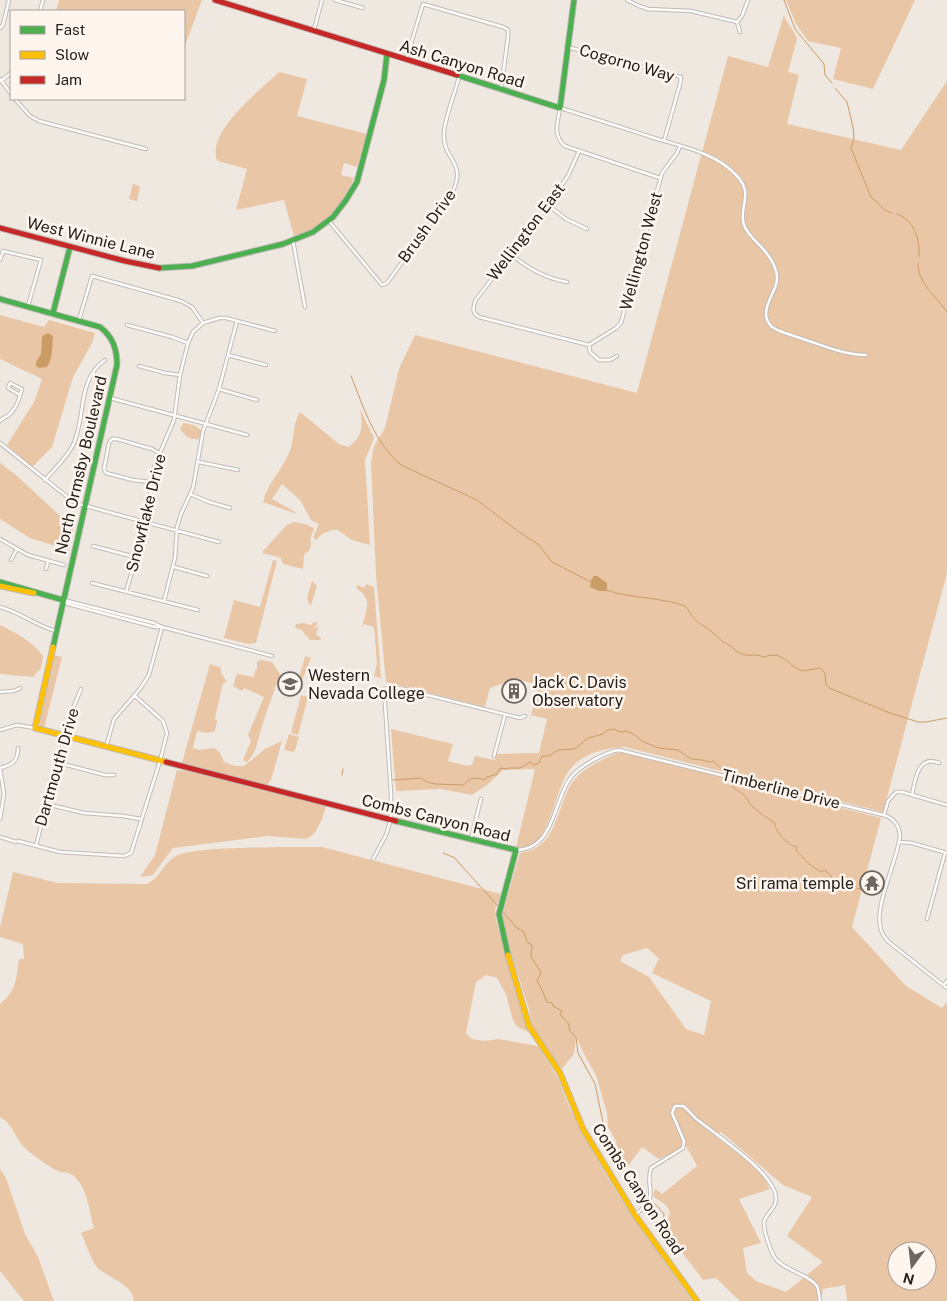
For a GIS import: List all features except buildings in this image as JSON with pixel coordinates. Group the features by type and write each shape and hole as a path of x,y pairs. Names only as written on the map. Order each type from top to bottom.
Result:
{"street":[{"path":"0,28 3,25 9,0"},
{"name":"Ash Canyon Road","path":"215,0 702,153 723,163 743,183 746,198 743,217 744,224 748,232 768,253 777,274 777,283 766,312 766,319 771,326 844,352 866,355"},
{"path":"314,30 322,0"},
{"path":"335,0 363,8"},
{"path":"574,0 556,130 558,137 565,146 660,178"},
{"path":"627,0 648,9 691,11 737,22"},
{"path":"737,22 742,16 748,0"},
{"path":"406,60 423,4 503,26 508,30 508,37 501,89"},
{"path":"737,22 740,32"},
{"name":"Cogorno Way","path":"568,47 680,77 680,84 664,141"},
{"name":"West Winnie Lane","path":"0,228 140,265 168,269 196,266 293,241 315,231 329,220 345,204 357,182 384,80 388,54"},
{"name":"Brush Drive","path":"329,220 382,285 387,283 457,184 458,171 446,149 444,132 459,76"},
{"path":"0,81 10,93"},
{"path":"16,100 30,116 39,121 146,149"},
{"name":"Wellington West","path":"589,345 621,323 660,178 680,146"},
{"name":"Wellington East","path":"579,151 568,176 475,302 474,312 479,317 589,345"},
{"path":"548,205 566,219 587,229"},
{"path":"293,241 305,307"},
{"path":"53,313 70,246"},
{"path":"0,260 3,251 41,260 28,306"},
{"path":"511,254 529,269 550,278 567,282"},
{"path":"80,320 92,276 180,301 192,307 203,323 219,318 275,331"},
{"name":"North Ormsby Boulevard","path":"0,299 100,327 114,342 118,354 110,398 85,506 67,566 63,600 35,728"},
{"path":"164,601 174,567 176,531 181,514 195,483 206,423 219,389 237,321"},
{"name":"Snowflake Drive","path":"126,592 146,523 154,467 176,415 180,375 188,343 193,332 203,323"},
{"path":"126,325 188,343"},
{"path":"589,345 590,352 599,360 610,360 618,356"},
{"path":"228,355 266,365"},
{"path":"45,480 72,446 89,378 97,366 106,360"},
{"path":"139,366 180,375"},
{"path":"1,418 9,416 17,406 22,389 10,383 8,388 20,395"},
{"path":"219,389 257,400"},
{"path":"110,398 247,435"},
{"path":"151,482 133,480 106,472 104,469 110,442 112,439 117,439 160,453"},
{"path":"0,443 70,500 85,506 219,542"},
{"path":"199,462 238,470"},
{"path":"190,494 230,508"},
{"path":"0,539 17,550 48,562 67,566"},
{"path":"93,546 135,557"},
{"path":"11,560 17,550"},
{"path":"46,570 48,562"},
{"path":"174,567 207,576"},
{"path":"0,582 38,594 68,600 272,656"},
{"path":"92,583 198,610"},
{"path":"0,586 38,594"},
{"path":"0,607 17,612 42,627 56,631"},
{"path":"106,747 114,719 149,675 162,627"},
{"path":"373,859 386,835 391,819 384,689 395,687 505,715 520,718 525,716"},
{"path":"0,692 14,691 20,688"},
{"name":"Dartmouth Drive","path":"36,846 74,706 81,689"},
{"path":"0,837 60,852 124,856 131,853 160,762 167,733 165,725 159,716 134,695"},
{"path":"494,756 505,715"},
{"path":"0,730 17,725 35,728"},
{"name":"Combs Canyon Road","path":"35,728 160,762 516,850 499,914 510,962 526,1016 534,1034 560,1073 583,1129 635,1215 698,1301"},
{"path":"0,819 4,794 0,769 15,762 18,748"},
{"name":"Timberline Drive","path":"516,850 532,847 541,840 552,821 564,789 572,776 599,758 618,750 884,815"},
{"path":"912,795 918,771 922,765 930,761 939,763"},
{"path":"59,763 105,775 114,775"},
{"path":"947,805 896,792 887,804 884,815 898,825 900,842 882,903 880,926 887,941 945,986 947,981"},
{"path":"471,839 481,799"},
{"path":"46,804 84,813 123,816 141,820"},
{"path":"900,842 912,843 946,853 927,920"},
{"path":"635,1215 646,1206 650,1198 652,1191 651,1168 683,1148 684,1141 672,1113 675,1106 679,1105 687,1109 692,1116 751,1162 769,1181 774,1188 776,1200 775,1207 764,1221 763,1226 776,1259 813,1282 818,1288 820,1301"}],"shaded area":[{"path":"59,0 202,0 185,45 185,10 56,10"},
{"path":"786,0 915,0 873,89 833,79 841,48 808,41 796,24"},
{"path":"784,15 797,39 788,72 799,75 787,124 901,150 947,81 947,573 883,812 625,747 590,754 577,762 561,786 545,830 531,845 516,848 535,769 503,770 487,785 472,795 441,789 396,791 391,729 453,744 448,761 467,766 472,765 475,756 495,760 497,754 539,753 547,719 531,715 539,685 516,679 490,688 485,707 386,682 376,575 371,462 374,446 385,428 399,369 415,335 637,393 728,56 768,67"},
{"path":"279,72 307,79 297,116 367,134 357,167 344,163 341,175 354,178 338,207 314,227 294,236 284,200 236,210 247,169 218,161 216,158 216,145 227,124"},
{"path":"133,184 140,186 137,201 129,199"},
{"path":"0,315 44,327 49,320 95,333 92,343 73,377 52,447 32,467 7,445 34,402 42,379 0,359"},
{"path":"48,333 53,336 50,360 47,367 39,368 36,366 36,362 41,354 42,336"},
{"path":"360,409 374,438 365,460 370,545 352,540 338,530 322,534 316,540 313,538 319,524 311,520 300,500 282,484 272,499 297,513 263,502 265,495 289,453 297,417 300,412 339,444 349,447 357,439 361,430"},
{"path":"183,423 194,425 202,431 201,438 192,439 187,436 180,429"},
{"path":"0,463 16,475 74,529 69,550 30,538 0,519"},
{"path":"294,522 314,528 310,540 310,550 304,554 303,569 283,564 281,558 263,553 287,525"},
{"path":"273,560 277,561 256,643 248,644 224,638 234,600 260,607"},
{"path":"594,576 607,583 607,591 599,591 590,587"},
{"path":"312,581 317,586 311,605 307,598"},
{"path":"366,584 374,587 381,678 374,676 377,663 374,627 364,624 362,628 367,602 362,593 357,589 357,585 365,588"},
{"path":"314,622 318,623 313,629 319,626 316,635 321,640 310,640 308,638 309,634 307,637 302,630 295,628 296,624 304,623 311,625"},
{"path":"0,625 18,634 43,656 41,668 33,677 0,674"},
{"path":"54,655 62,657 44,728 40,726 40,721"},
{"path":"305,656 311,658 302,680 299,678"},
{"path":"260,660 272,662 284,680 276,685 256,749 247,762 243,760 251,741 248,735 264,697 244,688 242,691 233,686 237,674 254,677 255,670 257,670 257,662"},
{"path":"210,664 221,668 221,673 227,682 223,683 215,718 217,721 215,731 207,733 197,731 193,748 199,750 214,748 220,753 224,762 235,766 244,766 265,749 282,741 271,780 267,785 251,783 182,763"},
{"path":"301,695 308,697 298,735 291,733"},
{"path":"289,734 299,737 293,752 284,750"},
{"path":"617,753 624,753 881,818 852,927 906,986 942,1008 947,1002 947,1301 847,1301 845,1285 823,1289 821,1301 740,1301 716,1278 703,1280 668,1234 666,1226 670,1212 667,1206 653,1196 655,1189 662,1194 697,1166 686,1146 659,1159 642,1147 625,1170 618,1156 616,1141 608,1127 607,1113 596,1075 576,1036 574,1054 561,1070 532,1025 529,1009 508,944 502,915 520,853 532,850 548,837 570,786 579,775 591,766","holes":["647,948 659,958 652,973 711,1001 704,1035 686,1029 649,977 620,961 623,955","721,1132 783,1185 812,1197 787,1236 823,1262 786,1292 756,1281 747,1273 743,1248 761,1243 739,1199 770,1189 762,1174 714,1135"]},
{"path":"177,770 192,772 326,806 317,829 313,835 306,839 268,836 173,848 153,875 140,877 155,855"},
{"path":"322,847 501,894 495,910 496,920 532,1034 516,1026 506,994 497,978 486,975 476,982 466,1033 472,1039 484,1041 498,1039 538,1046 558,1078 570,1109 620,1198 692,1301 134,1301 129,1290 124,1285 96,1266 81,1233 94,1228 84,1190 80,1183 69,1173 53,1168 29,1152 8,1124 0,1117 0,1004 14,987 19,959 24,959 23,944 0,937 0,928 13,872 58,883 147,884 155,878 170,860 182,854 194,851"},
{"path":"0,1169 6,1178 25,1234 38,1257 54,1301 24,1301 0,1271"}],"waterway":[{"path":"784,0 795,29 824,64 825,75 832,83"},
{"path":"835,88 847,102 854,138 851,148 871,197 886,211 892,213"},
{"path":"897,214 908,221 915,231 919,244 919,257"},
{"path":"918,263 924,283 947,312"},
{"path":"351,376 365,412 377,435 401,465 477,500 538,544 552,562 591,582"},
{"path":"606,590 685,606 698,622 739,653 764,657 776,655 802,671 820,668 825,673 826,685 829,688 890,713 918,722 947,718"},
{"path":"393,780 421,778 436,784 464,785 473,778 485,780 487,777 497,774 500,768 520,768 530,762 534,765 539,763 542,756 549,756 558,750 575,749 588,738 614,729 620,732 627,731 642,741 659,748 678,750 691,759 713,761 726,773"},
{"path":"342,775 343,769"},
{"path":"729,779 734,788 745,796 753,807 774,822 782,838 789,844 797,847 796,850 809,864 821,872 826,871 835,880 845,881 856,888 862,889"},
{"path":"443,853 455,858 498,906"},
{"path":"502,911 517,928 524,932 527,942 532,945 531,957 541,972 537,981 547,1002 552,1003 553,1006 562,1011 560,1015 568,1024 569,1030 576,1037 578,1053 595,1084 605,1132 613,1147 615,1159 641,1198 646,1200"},
{"path":"651,1202 664,1214 663,1227 669,1239"}],"traffic: fast":[{"path":"457,75 560,108 574,0"},
{"path":"159,268 192,266 283,244 313,232 333,217 357,182 384,80 387,54"},
{"path":"53,313 70,247"},
{"path":"0,299 100,327 111,339 116,354 117,365 53,647"},
{"path":"0,582 63,600"},
{"path":"396,821 516,850 499,914 508,955"}],"traffic: slow":[{"path":"0,586 34,593"},
{"path":"53,647 35,728 166,762"},
{"path":"508,955 529,1026 560,1073 583,1129 635,1215 697,1301"}],"traffic: jam":[{"path":"215,0 457,75"},
{"path":"0,228 125,261 159,268"},
{"path":"166,762 396,821"}],"place":[{"name":"Western Nevada College","path":"290,684"},
{"name":"Jack C. Davis Observatory","path":"514,691"},
{"name":"Sri rama temple","path":"872,883"}]}
